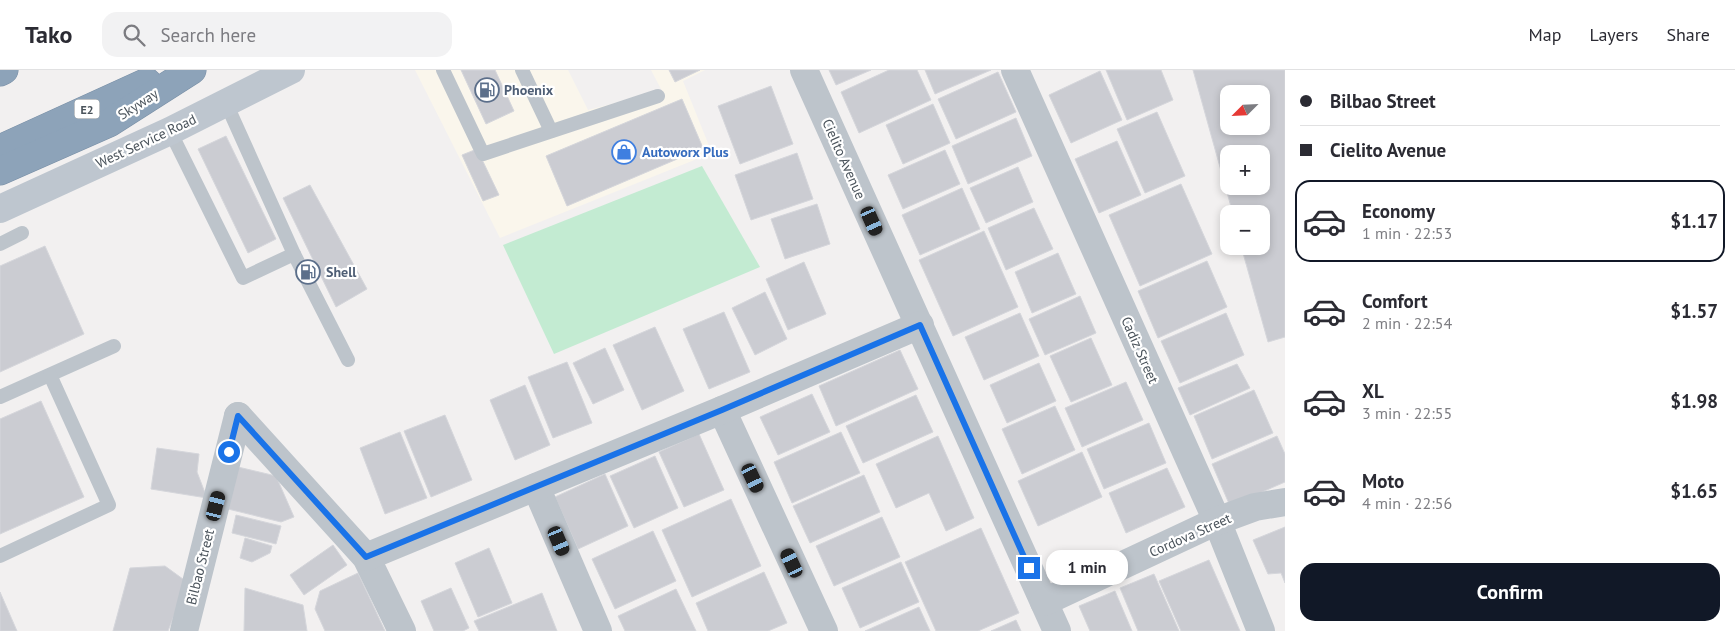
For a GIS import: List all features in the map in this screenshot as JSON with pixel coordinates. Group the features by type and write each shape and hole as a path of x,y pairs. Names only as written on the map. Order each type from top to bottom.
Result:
{"highway":[{"path":"0,72 4,70"},
{"name":"Skyway","path":"0,140 92,98 141,70"},
{"name":"E2","path":"0,149 173,70"},
{"name":"Skyway","path":"0,171 109,123 192,70"}],"main road":[{"name":"West Service Road","path":"0,209 170,131 290,70"}],"street":[{"name":"Cielito Avenue","path":"804,70 1057,631"},
{"name":"Cadiz Street","path":"1015,70 1217,522 1261,631"},
{"path":"402,631 366,557 722,410 920,325"},
{"path":"722,410 824,631"},
{"name":"Bilbao Street","path":"184,631 238,416 366,557"},
{"path":"536,487 598,631"},
{"name":"Cordova Street","path":"1044,602 1217,522 1255,507 1285,502"}],"lane":[{"path":"443,70 483,154 658,96"},
{"path":"522,70 551,131"},
{"path":"226,103 294,254 348,360"},
{"path":"170,131 243,278 294,254"},
{"path":"0,244 22,233"},
{"path":"0,397 114,346"},
{"path":"0,556 109,504 50,375"}],"shaded area":[{"path":"415,70 568,70 588,110 662,91 651,70 705,70 683,81 712,153 500,238"}],"green space":[{"path":"702,166 760,267 554,354 503,245"}],"building":[{"name":"Phoenix","path":"461,70 495,70 514,111 486,124"},
{"path":"669,70 700,70 675,82"},
{"path":"829,70 871,70 836,85"},
{"path":"889,70 917,70 931,100 859,133 841,92"},
{"path":"925,70 991,70 935,94"},
{"path":"1106,70 1161,70 1173,100 1127,120"},
{"path":"1193,70 1285,70 1285,337 1268,342 1244,255 1270,255 1270,205 1230,205 1228,195 1270,195 1270,145 1220,145 1220,167"},
{"path":"1100,71 1122,120 1071,143 1049,95"},
{"path":"998,72 1016,112 956,139 938,99"},
{"path":"771,86 793,144 740,164 718,106"},
{"name":"Autoworx Plus","path":"682,99 703,148 567,206 546,156"},
{"path":"933,104 950,143 903,164 886,125"},
{"path":"1157,112 1185,176 1145,193 1117,129"},
{"path":"1016,118 1032,156 968,184 952,146"},
{"path":"226,136 276,239 248,253 198,149"},
{"path":"1117,141 1141,195 1099,213 1075,159"},
{"path":"477,149 499,195 483,201 462,155"},
{"path":"945,150 960,184 903,209 888,175"},
{"path":"797,153 813,199 751,220 735,175"},
{"path":"1018,167 1033,202 986,223 970,188"},
{"path":"1181,184 1212,254 1140,286 1109,215"},
{"path":"310,185 367,289 336,307 283,198"},
{"path":"962,188 980,229 920,255 902,215"},
{"path":"817,204 830,244 785,259 771,219"},
{"path":"1034,208 1053,249 1006,270 988,228"},
{"path":"984,231 1018,307 953,336 919,260"},
{"path":"45,246 84,334 0,372 0,266"},
{"path":"1058,253 1076,294 1032,313 1015,272"},
{"path":"1207,261 1227,307 1158,338 1138,291"},
{"path":"804,262 826,314 788,330 766,279"},
{"path":"765,292 787,339 755,355 732,308"},
{"path":"1080,296 1096,333 1045,355 1029,319"},
{"path":"724,312 750,372 709,389 683,329"},
{"path":"1020,313 1039,356 984,380 965,337"},
{"path":"1226,313 1244,355 1180,383 1161,341"},
{"path":"655,327 684,391 642,410 613,345"},
{"path":"1091,338 1112,385 1071,402 1050,356"},
{"path":"605,348 624,390 593,404 573,363"},
{"path":"900,350 918,389 836,426 819,386"},
{"path":"567,362 592,423 553,438 528,377"},
{"path":"1039,363 1056,401 1007,423 990,385"},
{"path":"1237,364 1250,388 1190,415 1178,388"},
{"path":"1126,382 1143,420 1082,447 1065,408"},
{"path":"525,385 550,445 515,460 490,400"},
{"path":"1254,390 1273,433 1212,459 1194,416"},
{"path":"812,394 830,432 778,455 760,417"},
{"path":"916,395 933,432 863,463 846,426"},
{"path":"41,401 84,497 0,534 0,419"},
{"path":"1055,406 1075,450 1022,474 1002,429"},
{"path":"445,415 472,480 431,497 404,431"},
{"path":"1149,423 1166,463 1104,489 1087,449"},
{"path":"400,432 427,498 385,514 360,448"},
{"path":"841,432 860,473 792,503 774,462"},
{"path":"699,434 724,490 684,507 659,452"},
{"path":"938,436 974,518 946,531 929,493 896,508 876,464"},
{"path":"1277,436 1285,454 1285,482 1230,506 1212,464"},
{"path":"157,448 199,454 197,472 207,498 151,489"},
{"path":"1082,452 1102,497 1038,526 1018,481"},
{"path":"655,456 678,508 634,528 610,476"},
{"path":"238,467 276,476 294,517 281,522 228,509"},
{"path":"1167,468 1185,507 1126,533 1109,493"},
{"path":"605,474 628,526 578,549 555,497"},
{"path":"864,475 880,512 810,543 793,506"},
{"path":"731,499 761,566 692,597 662,530"},
{"path":"236,515 281,526 276,544 232,533"},
{"path":"882,517 900,557 834,586 816,546"},
{"path":"1285,527 1285,583 1281,573 1268,574 1253,540"},
{"path":"981,528 1019,613 978,631 936,631 905,562"},
{"path":"653,531 676,581 615,609 592,559"},
{"path":"245,538 272,546 270,553 252,562 240,558"},
{"path":"333,545 347,565 304,595 290,575"},
{"path":"489,548 512,603 478,617 455,563"},
{"path":"1209,560 1240,631 1181,631 1159,581"},
{"path":"901,562 919,602 860,628 842,588"},
{"path":"165,566 187,582 168,631 113,631 130,568"},
{"path":"764,572 787,623 768,631 708,631 696,603"},
{"path":"358,573 385,631 325,631 315,609 320,591"},
{"path":"1154,574 1179,631 1138,631 1120,588"},
{"path":"245,588 303,605 307,631 244,631"},
{"path":"451,588 469,628 463,631 434,631 421,601"},
{"path":"676,589 696,631 625,631 618,616"},
{"path":"1115,591 1132,631 1090,631 1079,606"},
{"path":"0,592 17,631 0,631"},
{"path":"542,593 557,631 479,631 474,621"},
{"path":"919,607 930,631 865,631"},
{"path":"1016,620 1021,631 991,631"}],"place":[{"name":"Phoenix","path":"487,90"},
{"name":"Autoworx Plus","path":"624,152"},
{"name":"Shell","path":"308,272"}],"route":[{"path":"229,452 238,416 366,557 722,410 920,325 1029,568"}]}
